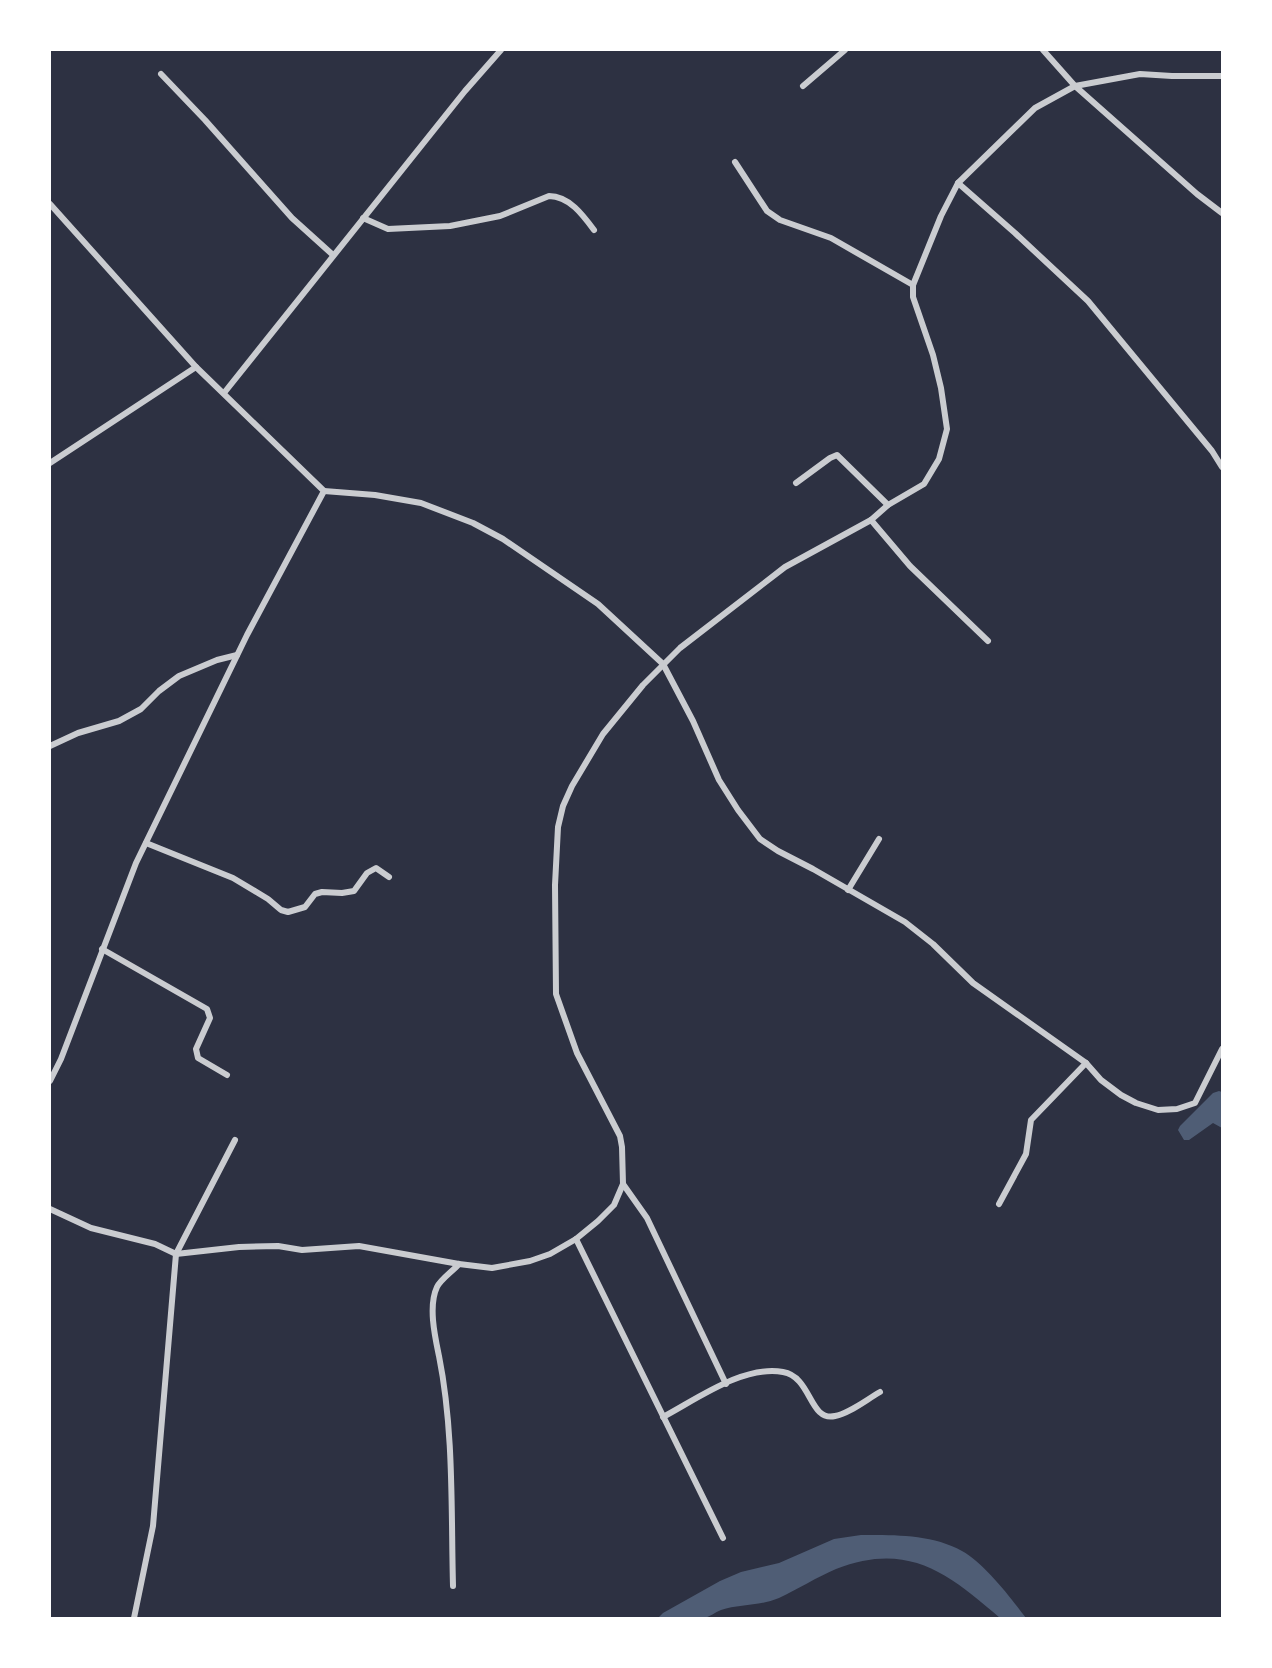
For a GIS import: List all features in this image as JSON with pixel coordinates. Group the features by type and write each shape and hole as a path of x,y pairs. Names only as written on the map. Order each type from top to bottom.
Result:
{"street":[{"path":"224,393 465,91 501,50"},
{"path":"803,86 845,50"},
{"path":"1043,50 1075,86 1197,194 1222,213"},
{"path":"161,74 292,218 333,255"},
{"path":"50,1209 91,1228 155,1244 176,1254 239,1247 278,1246 302,1250 358,1246 492,1268 530,1261 550,1254 576,1239 598,1221 614,1205 623,1184 620,1136 577,1053 556,994 555,885 558,827 563,806 572,786 603,734 643,684 680,648 785,567 871,520 888,505 924,484 939,459 946,429 941,388 933,355 913,297 913,285 941,216 958,183 1035,108 1075,86 1140,74 1222,76"},
{"path":"735,162 767,211 780,220 831,238 913,285"},
{"path":"958,183 1088,301 1212,451 1222,467"},
{"path":"363,218 388,229 450,226 475,219 501,216 549,196 557,196 570,204 594,230"},
{"path":"50,204 196,367 324,491 375,495 421,503 473,523 503,539 598,604 663,664 693,720 719,780 738,810 760,838 778,851 905,922 933,944 973,983 1086,1063 1101,1080 1136,1103 1158,1110 1177,1109 1195,1103 1222,1049"},
{"path":"50,463 196,367"},
{"path":"796,483 837,455 888,505"},
{"path":"50,1081 61,1059 102,949 146,843 237,655 324,491"},
{"path":"871,520 910,566 988,641"},
{"path":"50,746 78,733 119,721 141,709 179,676 217,660 237,655"},
{"path":"848,890 879,839"},
{"path":"146,843 233,878 268,899 281,910 288,912 305,907 315,894 354,891 367,873 376,868 389,877"},
{"path":"102,949 207,1009 210,1018 196,1049 198,1058 227,1076"},
{"path":"999,1204 1026,1154 1031,1120 1086,1063"},
{"path":"134,1618 153,1526 176,1254 235,1140"},
{"path":"623,1184 647,1218 726,1384"},
{"path":"576,1239 723,1538"},
{"path":"453,1586 449,1433 439,1358 433,1333 437,1287 459,1264"},
{"path":"663,1417 726,1384 750,1374 771,1371 785,1372 798,1378 807,1390 811,1403 823,1416 837,1416 880,1392"}],"water":[{"path":"1222,1092 1222,1128 1213,1123 1189,1140 1184,1140 1178,1130 1180,1126 1213,1093"},
{"path":"861,1535 925,1538 962,1551 988,1572 1026,1618 1000,1618 963,1587 944,1575 906,1560 885,1559 862,1561 836,1569 772,1601 728,1608 699,1619 658,1618 720,1581 741,1572 779,1563 834,1539"}]}
